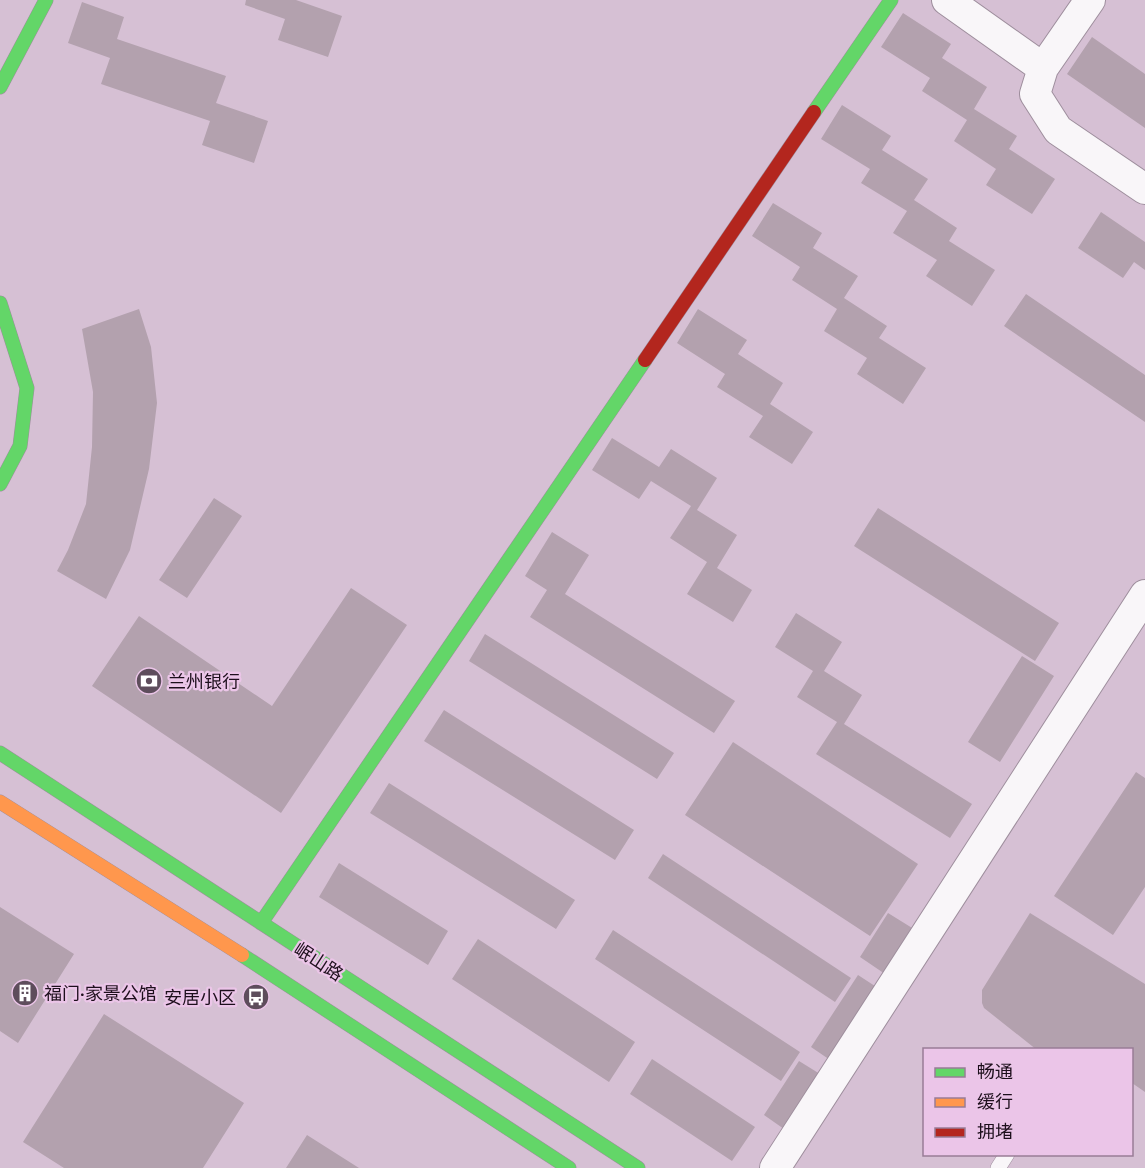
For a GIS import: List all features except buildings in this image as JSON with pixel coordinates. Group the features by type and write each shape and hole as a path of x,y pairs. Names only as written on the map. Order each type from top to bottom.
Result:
{"main road":[{"path":"0,87 46,0"},
{"path":"261,923 891,0"},
{"path":"0,303 27,388 20,446 0,484"},
{"name":"岷山路","path":"0,753 638,1168"},
{"name":"岷山路","path":"0,802 241,954 569,1168"}],"street":[{"path":"947,0 1043,68"},
{"path":"1090,0 1043,68 1035,94 1058,130 1145,189"},
{"path":"775,1168 1145,595"}],"traffic: fast":[{"path":"0,87 46,0"},
{"path":"814,112 891,0"},
{"path":"0,303 27,388 20,446 0,484"},
{"path":"261,923 645,360"},
{"path":"0,753 638,1168"},
{"path":"242,955 569,1168"}],"traffic: slow":[{"path":"0,802 242,955"}],"traffic: jam":[{"path":"645,360 814,112"}],"place":[{"name":"兰州银行","path":"149,681"},
{"name":"福门·家景公馆","path":"25,993"},
{"name":"安居小区","path":"256,997"}]}
